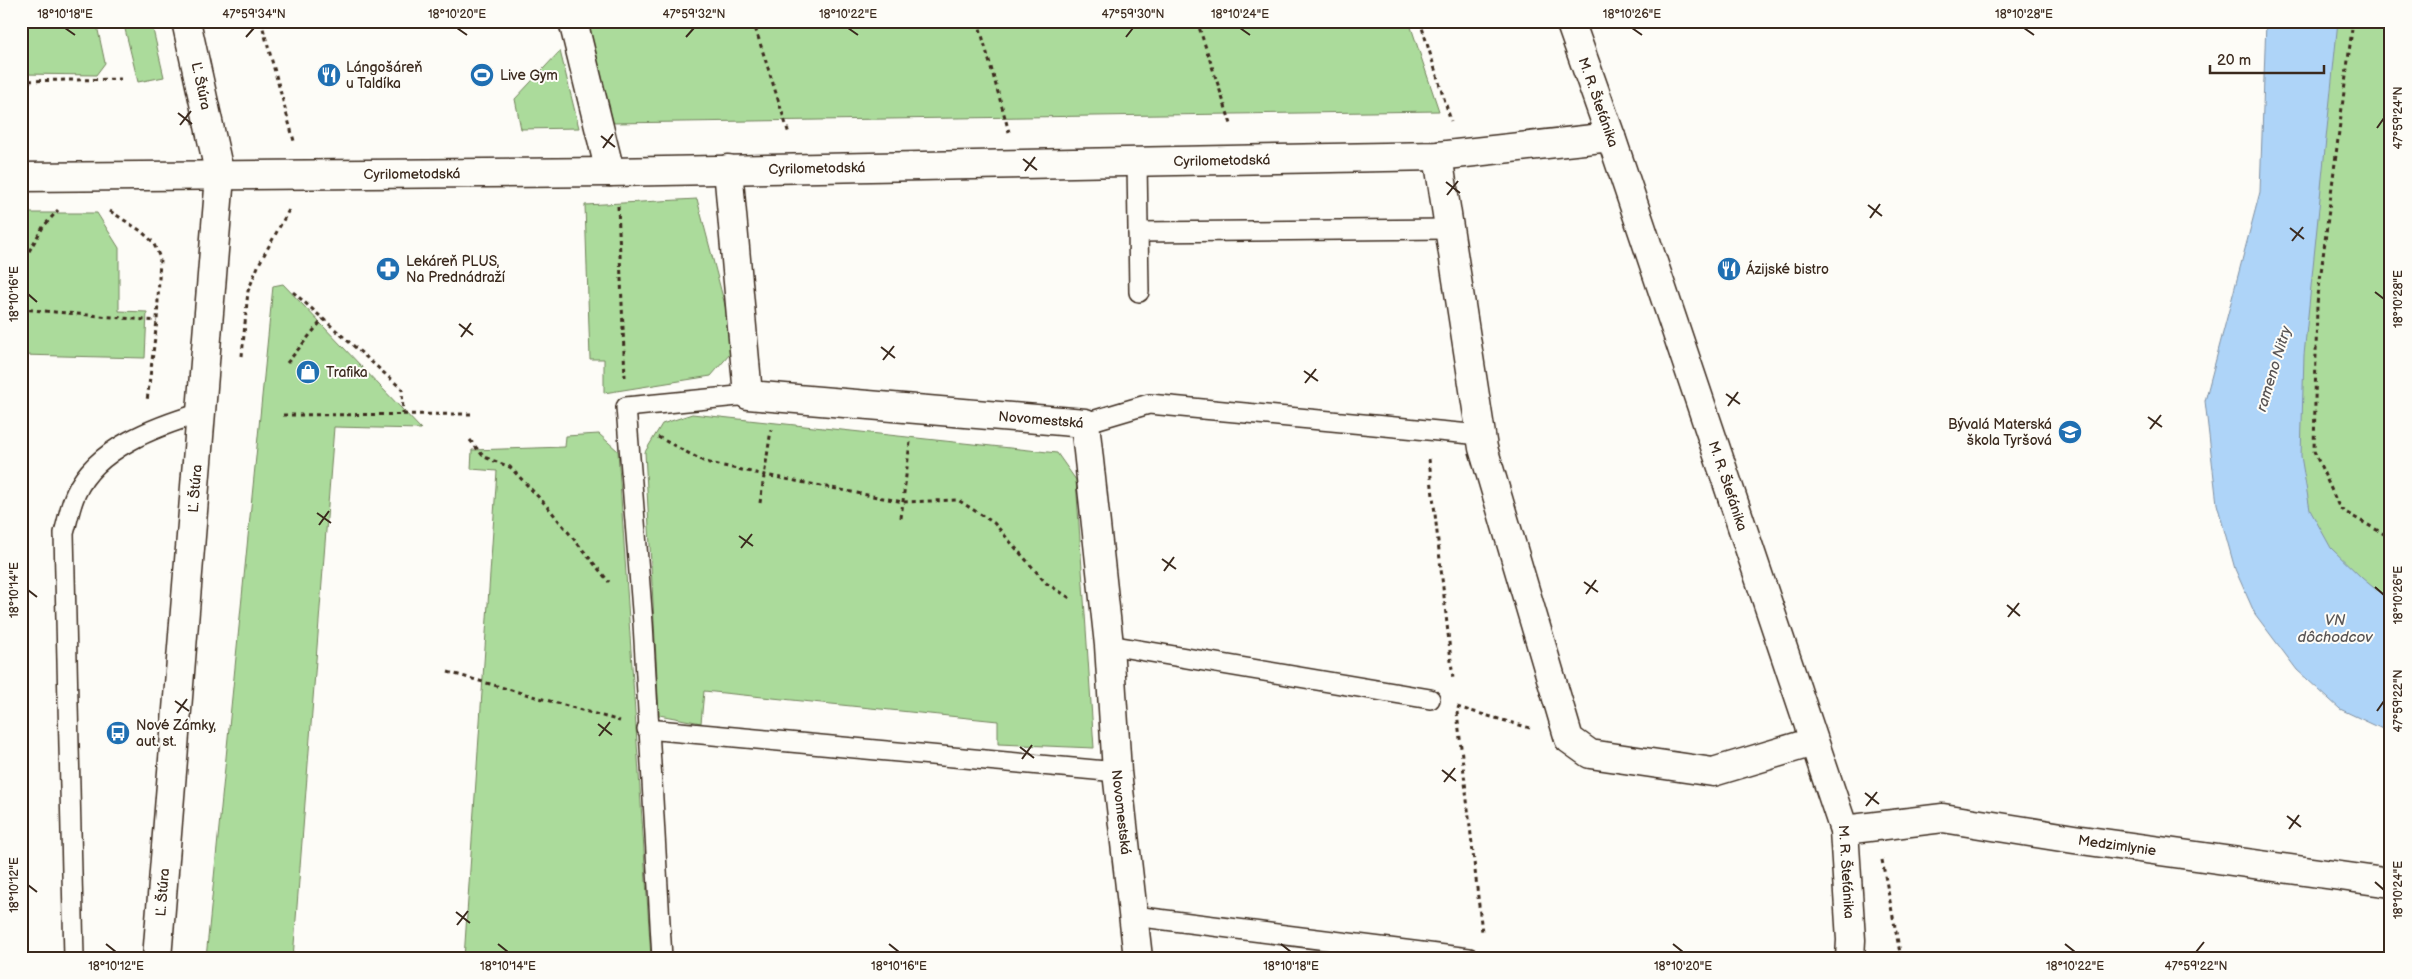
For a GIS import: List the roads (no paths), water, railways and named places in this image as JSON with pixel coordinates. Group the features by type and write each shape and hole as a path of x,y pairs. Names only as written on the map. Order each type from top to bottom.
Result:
{"street":[{"name":"Ľ. Štúra","path":"157,958 220,176 186,21"},
{"path":"573,21 610,172"},
{"name":"M. R. Štefánika","path":"1570,21 1612,138 1844,830 1851,940 1850,958"},
{"name":"Cyrilometodská","path":"21,177 610,172 1438,156 1612,138"},
{"path":"1438,156 1481,434 1569,739 1590,754 1713,772 1813,742"},
{"path":"728,169 748,395"},
{"name":"Novomestská","path":"748,395 1085,424 1108,633 1117,772 1138,958"},
{"name":"Medzimlynie","path":"1844,830 1943,818 2074,839 2391,883"}],"lane":[{"path":"1137,162 1139,292"},
{"path":"1138,232 1448,229"},
{"path":"662,958 643,623 626,407 748,395"},
{"path":"1085,424 1149,404 1481,434"},
{"path":"74,958 64,534 76,492 92,469 113,449 180,419 201,412"},
{"path":"1108,633 1430,699"},
{"path":"648,729 1117,772"},
{"path":"1134,916 1469,958"}],"water":[{"name":"VN dôchodcov","path":"2266,21 2338,21 2304,355 2301,456 2310,510 2331,548 2362,578 2391,602 2391,733 2340,709 2297,670 2255,614 2235,569 2217,504 2205,401 2260,192"}],"place":[{"name":"Lángošáreň u Taldíka","path":"329,75"},
{"name":"Live Gym","path":"482,75"},
{"name":"Lekáreň PLUS, Na Prednádraží","path":"388,269"},
{"name":"Ázijské bistro","path":"1729,269"},
{"name":"Trafika","path":"308,372"},
{"name":"Bývalá Materská škola Tyršová","path":"2070,432"},
{"name":"Nové Zámky, aut. st.","path":"118,733"}],"water label":[{"name":"rameno Nitry","path":"2274,369"}]}
